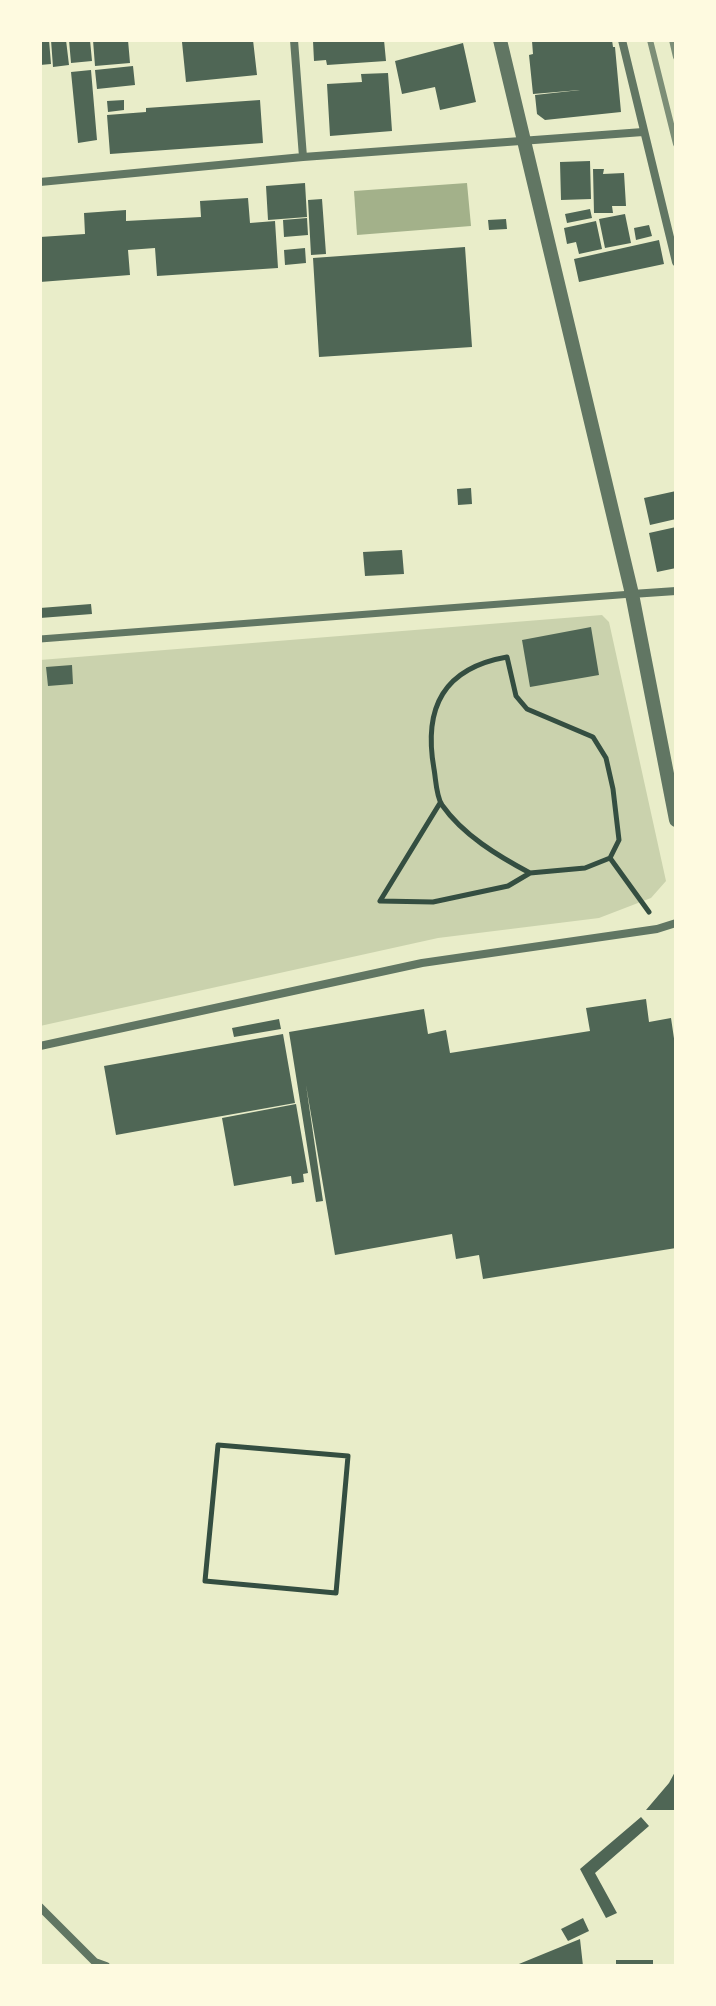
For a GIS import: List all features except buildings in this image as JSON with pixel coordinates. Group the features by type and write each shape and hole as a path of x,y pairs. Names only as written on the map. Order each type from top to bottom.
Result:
{"street":[{"path":"294,40 303,157"},
{"path":"500,40 632,594 676,820"},
{"path":"622,40 676,262"},
{"path":"40,182 303,157 643,132"},
{"path":"40,639 676,591"},
{"path":"40,1046 422,963 657,929 676,923"},
{"path":"40,1907 95,1964 106,1966"}],"path":[{"path":"440,803 380,901 433,902 508,886 530,873 585,868 610,858 619,840 606,758 593,737 527,709 516,696 507,657 484,661 456,676 434,709 432,759 440,803 495,854 530,873"},
{"path":"610,858 645,905 657,929"},
{"path":"218,1445 348,1456 336,1593 205,1581 218,1445"}],"shaded area":[{"path":"467,183 471,226 357,235 354,191"},
{"path":"602,615 609,622 666,881 651,898 599,918 438,938 40,1026 40,660"}],"railway":[{"path":"650,40 676,144"},
{"path":"672,40 676,57"}]}
